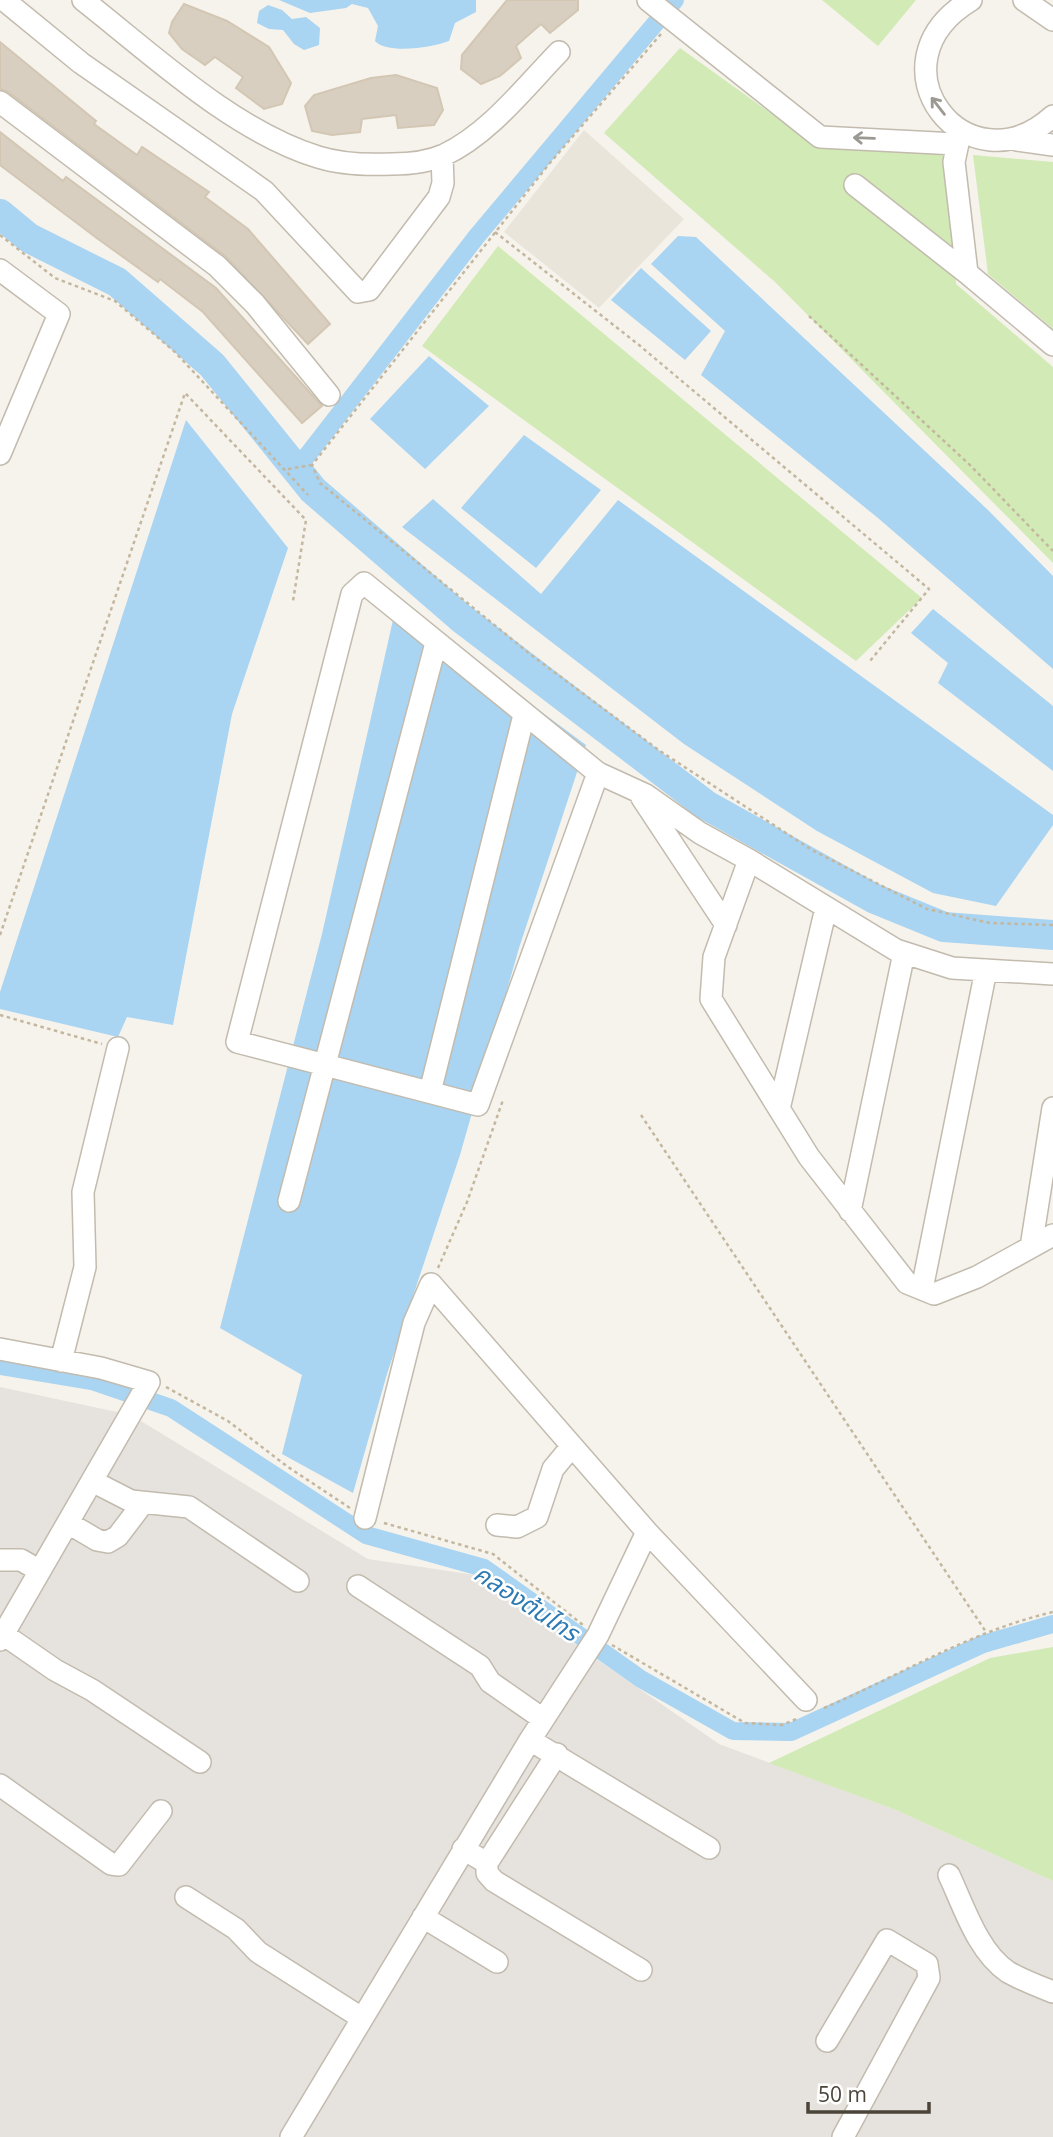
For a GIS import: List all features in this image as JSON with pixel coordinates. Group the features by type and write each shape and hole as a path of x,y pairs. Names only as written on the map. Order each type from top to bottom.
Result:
{"street":[{"path":"4,0 81,63 264,191 358,292 369,290 439,197 443,183 442,156"},
{"path":"83,0 199,90 276,139 319,158 373,165 411,163 442,156 468,141 559,52"},
{"path":"648,0 820,137 970,137 993,142 1016,139 1038,130 1053,116"},
{"path":"967,273 954,162 959,137 934,105 926,82 926,56 934,33 950,13 971,0"},
{"path":"1024,0 1053,20"},
{"path":"0,102 217,267 255,304 329,395"},
{"path":"1016,139 1053,145"},
{"path":"855,185 1053,345"},
{"path":"0,270 60,314 0,454"},
{"path":"598,773 478,1105 237,1042 352,594 364,583 598,773 638,791 826,908 904,953 952,968 1053,974"},
{"path":"289,1201 436,643"},
{"path":"430,1092 524,715"},
{"path":"638,791 726,925"},
{"path":"749,860 714,957 710,999 809,1157 907,1283 934,1294 977,1277 1053,1236"},
{"path":"779,1108 826,908"},
{"path":"850,1211 904,953"},
{"path":"922,1289 986,970"},
{"path":"61,1361 85,1267 83,1192 118,1048"},
{"path":"1031,1247 1053,1108"},
{"path":"365,1518 414,1323 431,1284 647,1532 809,1709"},
{"path":"0,1349 148,1382 2,1637 92,1690 200,1762"},
{"path":"497,1525 517,1527 537,1517 554,1469 572,1446"},
{"path":"92,1481 116,1495 143,1503 189,1507 298,1581"},
{"path":"68,1523 97,1541 108,1542 118,1536 143,1503"},
{"path":"290,2137 463,1849 593,1642 647,1532"},
{"path":"0,1560 15,1558 40,1571"},
{"path":"358,1586 480,1666 490,1682 543,1719"},
{"path":"530,1740 709,1848"},
{"path":"557,1754 487,1863 487,1873 494,1881 640,1970"},
{"path":"0,1785 111,1864 119,1864 161,1811"},
{"path":"463,1849 487,1863"},
{"path":"949,1875 985,1948 996,1962 1008,1972 1053,1992"},
{"path":"187,1897 236,1929 258,1952 360,2018"},
{"path":"423,1917 498,1962"},
{"path":"827,2041 887,1940 927,1964 929,1978 843,2137"}],"path":[{"path":"287,469 312,465 495,232 655,39 677,23"},
{"path":"495,232 639,345 929,589 870,661"},
{"path":"0,235 55,278 115,302 175,352 287,469 308,495"},
{"path":"809,316 971,466 1053,551"},
{"path":"0,935 185,393 306,520 293,601"},
{"path":"312,465 320,483 530,654 660,751 812,850 927,909 990,923 1053,925"},
{"path":"0,1015 118,1048"},
{"path":"431,1284 467,1202 503,1100"},
{"path":"641,1115 986,1632"},
{"path":"148,1382 178,1392 228,1421 288,1467 365,1518 493,1554 593,1642 745,1723 782,1725 809,1709 986,1632 1053,1612"}],"shaded area":[{"path":"584,130 684,219 599,308 504,232"},
{"path":"0,1387 131,1415 368,1559 475,1575 719,1744 896,1810 1053,1881 1053,2137 0,2137"}],"green space":[{"path":"822,0 916,0 878,46"},
{"path":"680,48 815,145 944,150 956,284 1053,367 1053,563 775,282 604,133"},
{"path":"973,155 1053,162 1053,329 988,274"},
{"path":"498,246 922,598 856,661 422,346"},
{"path":"1053,1647 1053,1881 896,1810 769,1763 990,1658"}],"water":[{"path":"279,0 476,0 476,12 455,23 449,41 433,46 400,49 375,41 378,26 368,8 352,4 346,8 310,13"},
{"path":"268,5 282,10 292,19 306,17 320,28 319,45 304,50 294,44 283,30 269,29 257,23 259,11"},
{"path":"678,236 696,237 988,510 1053,576 1053,669 878,518 701,375 725,331 651,264"},
{"path":"641,268 711,331 685,360 611,300"},
{"path":"429,356 489,406 425,469 370,419"},
{"path":"186,420 288,548 232,714 173,1025 127,1017 118,1037 0,1009 0,992"},
{"path":"524,435 601,490 536,568 461,508"},
{"path":"433,499 541,594 618,500 1053,815 1053,825 996,906 933,893 817,831 684,744 402,527"},
{"path":"933,609 1053,706 1053,771 938,683 948,663 911,633"},
{"path":"408,613 586,745 519,948 460,1155 387,1374 353,1493 282,1454 302,1375 220,1328 322,934 393,620"}],"building":[{"path":"507,0 578,0 578,10 550,33 541,24 516,46 521,58 500,76 481,84 461,69 462,55"},
{"path":"184,4 227,21 269,47 291,83 282,104 264,109 236,88 243,77 215,57 205,65 182,49 169,33 172,22"},
{"path":"0,42 96,121 94,124 137,155 142,147 209,192 205,197 248,229 330,324 308,344 225,256 8,92 0,89"},
{"path":"396,75 437,88 443,110 434,125 398,128 396,115 362,119 360,132 332,135 312,131 305,106 314,95 371,78"},
{"path":"0,132 63,181 66,177 216,288 322,406 302,423 203,312 160,279 158,282 98,239 0,165"}],"waterway":[{"path":"296,470 477,236 675,0"},
{"path":"0,214 29,238 117,282 212,365 313,490 461,618 706,805 873,898 944,927 1053,935"},
{"name":"คลองต้นไทร","path":"0,1366 92,1381 171,1408 366,1535 484,1568 641,1679 733,1731 791,1732 983,1644 1053,1624"}]}
